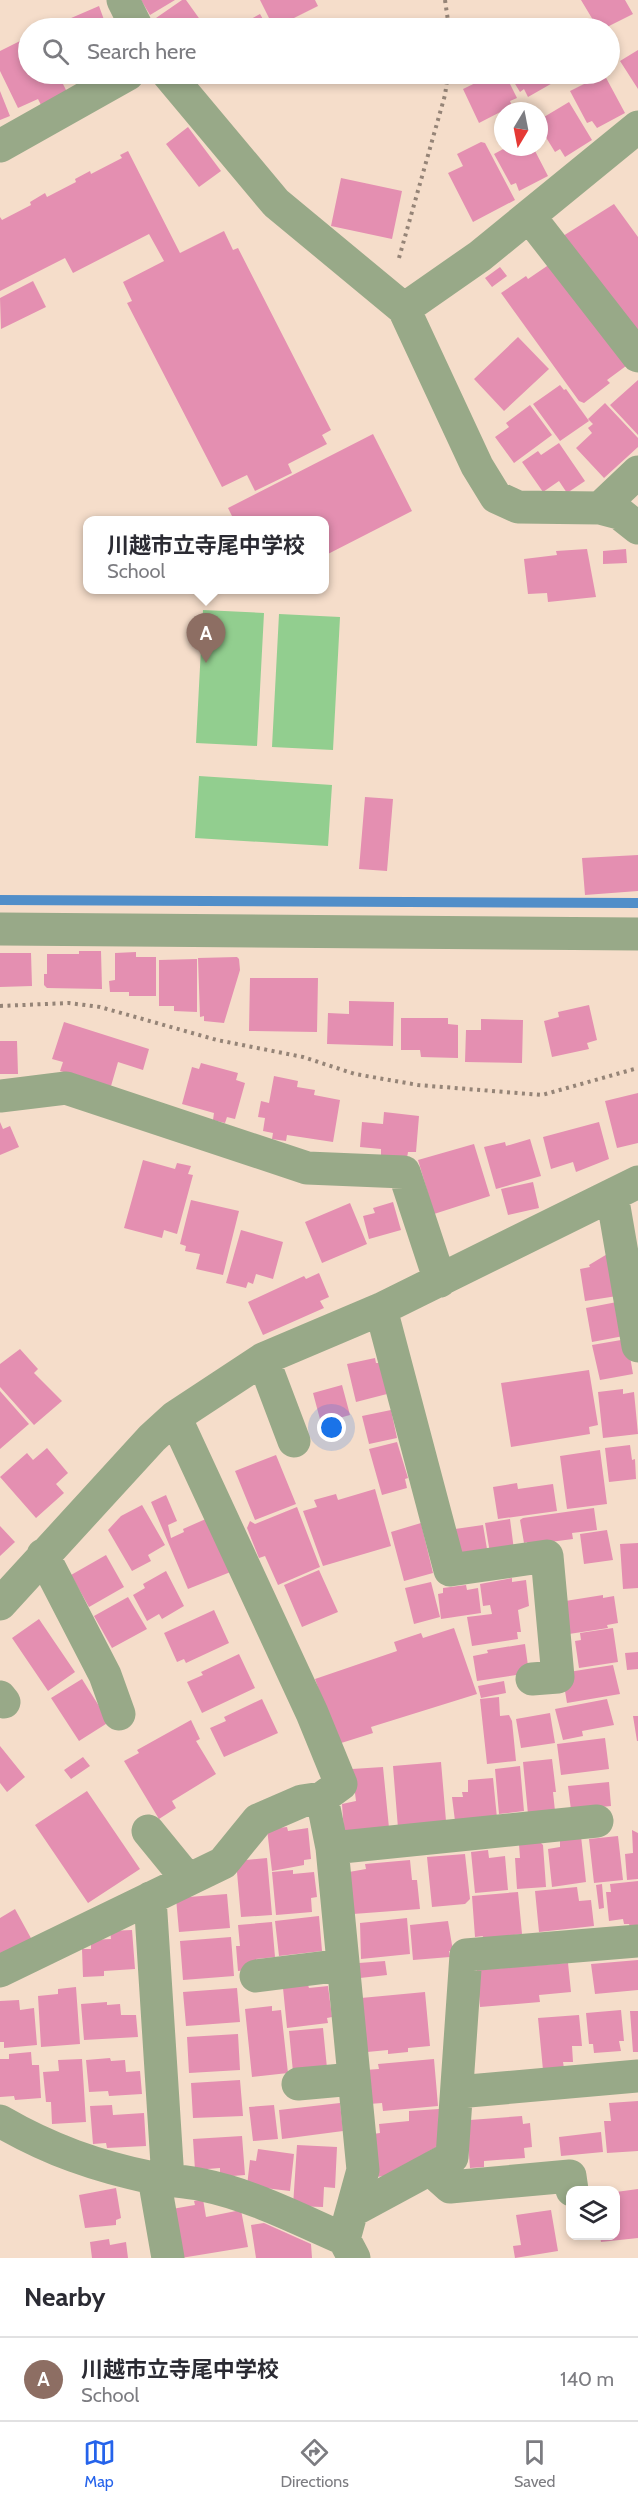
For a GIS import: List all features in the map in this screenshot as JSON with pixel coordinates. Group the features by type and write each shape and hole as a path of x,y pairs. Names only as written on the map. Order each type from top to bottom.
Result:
{"street":[{"path":"123,0 132,18"},
{"path":"0,146 110,84"},
{"path":"176,84 276,203 397,302 477,466 496,497 518,507 600,508 619,513 638,528"},
{"path":"397,302 480,256 638,127"},
{"path":"530,216 638,356"},
{"path":"600,508 638,472"},
{"path":"0,929 638,934"},
{"path":"0,1096 66,1088 307,1168 404,1172 440,1281"},
{"path":"0,1604 43,1555 175,1417 263,1359 381,1309 630,1189 638,1346"},
{"path":"381,1309 450,1570 548,1556 558,1677 532,1679"},
{"path":"263,1359 294,1441"},
{"path":"0,1971 223,1863 258,1820 302,1802 322,1798 341,1785 312,1713 175,1417"},
{"path":"43,1555 105,1675 119,1714"},
{"path":"322,1798 332,1848 363,2170 350,2236"},
{"path":"332,1848 597,1821"},
{"path":"148,1830 188,1880"},
{"path":"150,1898 161,2179 168,2258"},
{"path":"350,2236 430,2169 452,2157 466,1955 638,1941"},
{"path":"256,1976 343,1965"},
{"path":"457,2092 638,2076"},
{"path":"298,2084 354,2079"},
{"path":"0,2121 42,2145 94,2163 161,2179 203,2185 246,2198 350,2236"},
{"path":"430,2169 450,2187 570,2176 571,2186"}],"path":[{"path":"445,0 448,18"},
{"path":"397,302 446,84"},
{"path":"0,1006 69,1003 100,1007 218,1040 303,1057 355,1074 418,1085 542,1095 638,1068"}],"green space":[{"path":"203,610 264,613 257,746 196,743"},
{"path":"279,614 340,617 333,750 272,747"},
{"path":"199,776 332,785 328,846 195,838"}],"building":[{"path":"141,0 175,0 150,15"},
{"path":"182,0 186,0 199,18 156,18"},
{"path":"260,0 315,0 318,6 294,18 269,18"},
{"path":"581,0 625,0 633,14 620,20 620,18 592,18"},
{"path":"99,6 103,18 71,18"},
{"path":"18,42 18,84 63,84 67,92 41,105 38,99 18,108 0,71 0,51"},
{"path":"638,50 638,89 620,61"},
{"path":"473,84 510,84 517,98 510,102 494,102 494,115 479,123 463,89"},
{"path":"515,84 551,84 528,97 524,89 520,92"},
{"path":"584,84 609,84 625,113 597,128 592,121 587,123 570,91"},
{"path":"0,91 10,116 0,120"},
{"path":"569,102 592,140 565,157 560,149 555,152 548,141 548,115"},
{"path":"188,127 221,171 199,187 166,144"},
{"path":"481,142 485,143 515,200 473,222 448,173 463,166 457,154"},
{"path":"128,151 180,253 224,231 233,250 238,248 331,430 322,435 327,444 288,464 292,473 255,491 247,475 222,487 127,303 132,301 123,282 164,261 149,234 73,273 65,258 0,291 0,217 2,220 31,205 30,202 45,193 47,197 76,182 75,179 90,171 91,174 122,158 120,155"},
{"path":"495,156 538,156 548,176 519,191 516,183 511,185"},
{"path":"341,178 402,191 392,239 331,226"},
{"path":"614,204 638,237 638,338 563,236"},
{"path":"550,264 626,366 607,380 610,383 584,403 579,401 501,293 526,276 528,279"},
{"path":"500,267 507,276 492,287 485,278"},
{"path":"33,281 46,307 1,329 0,298"},
{"path":"518,337 549,369 504,411 474,379"},
{"path":"638,380 638,435 610,405"},
{"path":"560,385 564,390 566,389 589,421 560,441 533,404"},
{"path":"605,403 638,438 638,447 604,478 576,448 592,433 588,428 593,424 588,419"},
{"path":"530,405 552,435 514,463 495,437 509,427 506,423"},
{"path":"373,434 412,511 329,553 329,516 232,516 228,508"},
{"path":"559,443 585,481 567,493 559,481 543,492 522,462 538,451 541,455"},
{"path":"587,549 596,597 548,602 547,593 528,594 524,559 557,555 556,551"},
{"path":"626,549 627,563 603,564 603,551"},
{"path":"365,797 393,799 387,871 359,869"},
{"path":"638,855 638,891 585,895 582,858"},
{"path":"79,951 101,951 102,989 47,988 44,985 44,974 47,974 47,954 79,954"},
{"path":"136,952 136,957 156,957 156,996 129,996 129,992 110,992 109,981 115,980 115,953"},
{"path":"0,953 31,953 32,986 0,987"},
{"path":"237,957 240,970 224,1023 204,1021 204,1016 200,1017 198,958"},
{"path":"197,959 197,1012 174,1011 174,1006 159,1006 159,960"},
{"path":"250,978 318,978 317,1032 249,1031"},
{"path":"349,1001 394,1002 393,1046 327,1044 328,1013 349,1014"},
{"path":"589,1005 597,1040 587,1043 589,1049 552,1057 544,1021 559,1017 558,1012"},
{"path":"401,1018 448,1018 448,1024 458,1025 458,1058 421,1057 420,1050 401,1050"},
{"path":"481,1019 523,1020 522,1063 465,1062 466,1030 481,1030"},
{"path":"64,1022 149,1049 143,1070 118,1062 111,1086 60,1071 63,1062 52,1059"},
{"path":"0,1041 17,1041 18,1074 0,1074"},
{"path":"201,1063 238,1073 236,1080 245,1083 235,1119 227,1117 225,1123 213,1120 214,1113 182,1104 192,1067 199,1069"},
{"path":"274,1076 298,1081 297,1087 315,1090 314,1095 340,1100 333,1142 287,1135 286,1141 272,1139 273,1133 263,1131 265,1118 258,1117 261,1101 269,1103"},
{"path":"638,1093 638,1143 617,1148 605,1101"},
{"path":"384,1112 419,1116 416,1152 408,1152 407,1158 381,1155 381,1149 360,1147 362,1122 383,1124"},
{"path":"0,1122 3,1129 10,1126 19,1147 0,1155"},
{"path":"599,1122 609,1159 576,1172 573,1162 551,1169 543,1137"},
{"path":"530,1139 541,1176 496,1189 484,1147 505,1142 506,1146"},
{"path":"474,1144 490,1196 434,1214 418,1160"},
{"path":"143,1160 175,1169 177,1163 191,1166 188,1174 193,1175 177,1234 164,1230 162,1238 124,1228"},
{"path":"533,1182 539,1208 508,1215 501,1189"},
{"path":"191,1200 239,1211 223,1275 196,1269 200,1254 185,1251 186,1246 180,1244"},
{"path":"393,1202 401,1230 369,1239 363,1216 375,1213 373,1208"},
{"path":"350,1203 367,1244 322,1263 305,1222"},
{"path":"241,1230 283,1242 273,1279 256,1274 253,1284 248,1282 246,1288 226,1283"},
{"path":"609,1253 617,1296 585,1301 580,1269 590,1267 589,1265"},
{"path":"319,1273 329,1297 320,1301 324,1308 263,1335 248,1302 304,1276 306,1279"},
{"path":"622,1301 629,1335 592,1342 586,1308"},
{"path":"627,1339 633,1374 600,1380 592,1345"},
{"path":"20,1349 38,1369 34,1373 62,1401 34,1425 0,1387 0,1364"},
{"path":"375,1358 376,1363 380,1363 387,1394 356,1402 347,1364"},
{"path":"589,1370 598,1425 589,1427 590,1434 511,1447 501,1383"},
{"path":"342,1385 350,1415 321,1423 313,1393"},
{"path":"623,1389 623,1394 634,1392 638,1434 603,1438 598,1392"},
{"path":"0,1391 29,1424 0,1449"},
{"path":"391,1410 397,1438 369,1444 362,1416"},
{"path":"397,1442 408,1478 405,1479 407,1488 382,1495 369,1449"},
{"path":"630,1445 632,1460 635,1459 636,1479 609,1482 605,1448"},
{"path":"47,1448 68,1473 56,1484 64,1493 36,1518 0,1477 27,1453 33,1460"},
{"path":"600,1450 607,1504 567,1509 560,1456"},
{"path":"276,1455 296,1504 255,1520 235,1471"},
{"path":"517,1483 518,1489 553,1484 557,1511 498,1519 493,1487"},
{"path":"375,1489 391,1546 323,1566 303,1511 317,1507 314,1500 336,1494 338,1500"},
{"path":"166,1495 177,1521 168,1525 171,1538 184,1532 183,1529 208,1518 233,1571 188,1589 151,1502"},
{"path":"142,1505 165,1545 148,1555 151,1561 132,1571 108,1530 121,1516"},
{"path":"297,1507 320,1567 278,1585 265,1556 259,1558 247,1528 250,1521 255,1524"},
{"path":"594,1508 597,1530 572,1533 573,1539 527,1545 527,1542 524,1543 520,1520 523,1518"},
{"path":"510,1519 514,1550 490,1553 485,1523"},
{"path":"421,1523 433,1573 404,1581 391,1532"},
{"path":"483,1525 487,1549 459,1553 455,1529"},
{"path":"0,1526 15,1542 0,1556"},
{"path":"607,1530 613,1560 584,1564 580,1534"},
{"path":"638,1543 638,1588 623,1589 620,1544"},
{"path":"106,1555 124,1587 89,1607 71,1575"},
{"path":"319,1570 338,1612 302,1627 284,1585"},
{"path":"166,1571 184,1606 162,1619 159,1614 147,1621 133,1595 145,1588 143,1584"},
{"path":"512,1578 512,1582 526,1580 529,1606 518,1610 521,1632 517,1632 518,1639 472,1646 467,1617 492,1614 490,1605 483,1606 480,1584"},
{"path":"431,1582 440,1617 414,1624 405,1588"},
{"path":"466,1585 467,1590 478,1588 481,1613 441,1619 438,1594 443,1593 443,1588"},
{"path":"603,1595 603,1598 614,1596 618,1623 607,1625 608,1628 569,1634 559,1602"},
{"path":"128,1597 147,1629 112,1648 94,1616"},
{"path":"214,1610 229,1643 186,1663 184,1659 177,1662 164,1633"},
{"path":"39,1619 75,1672 48,1691 12,1638"},
{"path":"454,1628 477,1694 371,1727 373,1733 338,1744 315,1679 397,1651 394,1642 421,1633 423,1638"},
{"path":"613,1628 618,1662 579,1668 575,1641 581,1640 580,1633"},
{"path":"525,1644 529,1673 477,1681 473,1656 488,1653 487,1650"},
{"path":"638,1652 638,1669 627,1670 625,1653"},
{"path":"239,1654 255,1688 202,1713 187,1682 203,1675 201,1672"},
{"path":"613,1665 620,1694 567,1703 562,1673"},
{"path":"82,1679 109,1722 79,1741 51,1698"},
{"path":"504,1681 506,1693 481,1698 478,1686"},
{"path":"499,1697 500,1716 509,1715 512,1721 516,1761 487,1764 480,1699"},
{"path":"262,1699 278,1733 224,1757 210,1728 226,1721 224,1717"},
{"path":"607,1699 614,1725 582,1731 583,1736 563,1740 555,1709"},
{"path":"550,1713 555,1743 521,1748 516,1719"},
{"path":"633,1716 638,1716 638,1741 637,1741"},
{"path":"191,1720 200,1739 196,1741 216,1774 172,1801 176,1808 159,1819 124,1761 139,1753 137,1750"},
{"path":"605,1738 609,1769 561,1775 557,1744"},
{"path":"0,1746 25,1777 7,1792 0,1783"},
{"path":"83,1757 90,1766 71,1779 64,1770"},
{"path":"552,1759 556,1792 553,1792 555,1811 528,1814 523,1762"},
{"path":"441,1762 446,1821 398,1828 393,1766"},
{"path":"520,1766 524,1811 499,1814 495,1769"},
{"path":"383,1767 389,1828 344,1832 342,1804 356,1801 352,1769"},
{"path":"493,1778 497,1818 455,1821 452,1797 463,1797 462,1792 468,1792 468,1780"},
{"path":"609,1782 611,1806 571,1810 568,1786"},
{"path":"87,1791 140,1869 88,1903 35,1825"},
{"path":"287,1827 288,1831 308,1828 311,1859 304,1860 304,1865 272,1871 267,1829"},
{"path":"632,1830 638,1833 638,1879 627,1880 625,1854 633,1853"},
{"path":"581,1836 586,1882 552,1887 548,1849 560,1847 560,1839"},
{"path":"618,1836 623,1880 594,1883 589,1839"},
{"path":"540,1842 543,1845 546,1887 517,1889 515,1858 520,1858 519,1844"},
{"path":"488,1850 489,1858 505,1856 508,1890 475,1893 471,1852"},
{"path":"465,1854 470,1899 465,1904 432,1907 427,1857"},
{"path":"267,1858 272,1915 241,1917 236,1861"},
{"path":"410,1860 412,1880 417,1880 420,1909 353,1914 349,1872 366,1869 365,1864"},
{"path":"293,1870 293,1874 314,1872 317,1897 311,1898 312,1912 276,1915 272,1872"},
{"path":"638,1881 638,1927 624,1924 623,1919 609,1921 606,1892 611,1892 610,1884"},
{"path":"602,1884 604,1908 599,1909 596,1885"},
{"path":"577,1887 579,1901 591,1900 594,1926 539,1932 535,1891"},
{"path":"518,1892 522,1934 482,1939 483,1936 475,1937 472,1896"},
{"path":"227,1894 230,1928 179,1932 176,1898"},
{"path":"15,1909 32,1940 0,1958 0,1918"},
{"path":"319,1916 322,1951 279,1956 275,1921"},
{"path":"407,1918 410,1954 361,1959 360,1923"},
{"path":"448,1921 453,1951 449,1951 450,1957 413,1960 410,1925"},
{"path":"272,1922 275,1957 256,1959 257,1969 238,1971 236,1946 240,1946 238,1925"},
{"path":"132,1930 135,1969 104,1971 104,1976 83,1977 82,1949 91,1949 91,1940 111,1939 110,1931"},
{"path":"231,1937 234,1976 183,1980 180,1941"},
{"path":"638,1960 638,1990 595,1994 591,1964"},
{"path":"385,1961 387,1975 360,1978 359,1963"},
{"path":"568,1963 571,1992 539,1995 540,2002 480,2007 477,1970"},
{"path":"308,1985 309,1988 328,1986 332,2017 327,2018 328,2023 287,2028 283,1988"},
{"path":"76,1987 80,2044 41,2047 38,1996 58,1994 58,1989"},
{"path":"237,1988 240,2022 186,2026 183,1992"},
{"path":"425,1992 430,2046 408,2048 408,2052 388,2054 388,2050 367,2052 361,1998"},
{"path":"19,2000 20,2010 34,2008 37,2045 4,2048 4,2042 0,2042 0,2001"},
{"path":"107,2002 107,2005 120,2004 121,2015 136,2015 138,2037 84,2040 81,2004"},
{"path":"272,2006 272,2011 281,2010 288,2073 252,2077 245,2009"},
{"path":"621,2010 624,2041 619,2041 621,2051 594,2053 593,2044 589,2044 586,2013"},
{"path":"630,2011 638,2011 638,2052 633,2052"},
{"path":"579,2015 582,2046 572,2046 573,2062 563,2062 564,2068 543,2070 538,2018"},
{"path":"323,2028 327,2068 293,2072 289,2031"},
{"path":"238,2034 240,2070 189,2073 187,2037"},
{"path":"31,2052 32,2065 39,2065 41,2098 15,2100 14,2096 0,2097 0,2059 9,2059 9,2054"},
{"path":"110,2058 111,2061 125,2060 126,2072 140,2071 142,2094 109,2096 108,2091 89,2092 86,2060"},
{"path":"82,2059 86,2122 52,2124 51,2102 46,2102 43,2072 59,2071 58,2060"},
{"path":"434,2059 438,2106 383,2111 382,2103 369,2104 365,2070 379,2069 378,2064"},
{"path":"240,2080 243,2116 193,2118 191,2083"},
{"path":"638,2101 638,2151 607,2153 604,2121 611,2121 609,2103"},
{"path":"340,2103 343,2131 282,2139 279,2110"},
{"path":"112,2105 113,2115 144,2113 146,2146 107,2148 106,2143 93,2144 90,2106"},
{"path":"274,2105 278,2139 253,2141 249,2107"},
{"path":"439,2109 438,2146 386,2176 375,2177 373,2134 380,2133 379,2124 409,2121 409,2111"},
{"path":"522,2116 523,2124 530,2123 532,2147 524,2148 525,2158 484,2161 484,2167 470,2168 467,2130 470,2120"},
{"path":"601,2132 603,2152 561,2156 559,2137"},
{"path":"242,2136 245,2175 220,2177 220,2168 195,2170 193,2139"},
{"path":"297,2145 337,2147 335,2188 324,2187 323,2207 293,2206"},
{"path":"258,2149 294,2154 290,2191 247,2186 250,2160 256,2161"},
{"path":"116,2188 121,2218 116,2220 116,2225 85,2228 79,2195"},
{"path":"638,2189 638,2238 620,2240 620,2191"},
{"path":"203,2199 206,2217 241,2210 248,2247 181,2258 172,2209 195,2205 194,2201"},
{"path":"551,2210 558,2251 515,2258 513,2246 521,2245 516,2215"},
{"path":"264,2223 311,2244 312,2258 256,2258 251,2225"},
{"path":"109,2239 110,2245 126,2242 128,2258 92,2258 90,2242"}],"waterway":[{"path":"0,900 638,903"}],"place":[{"name":"川越市立寺尾中学校","path":"206,663"}]}
